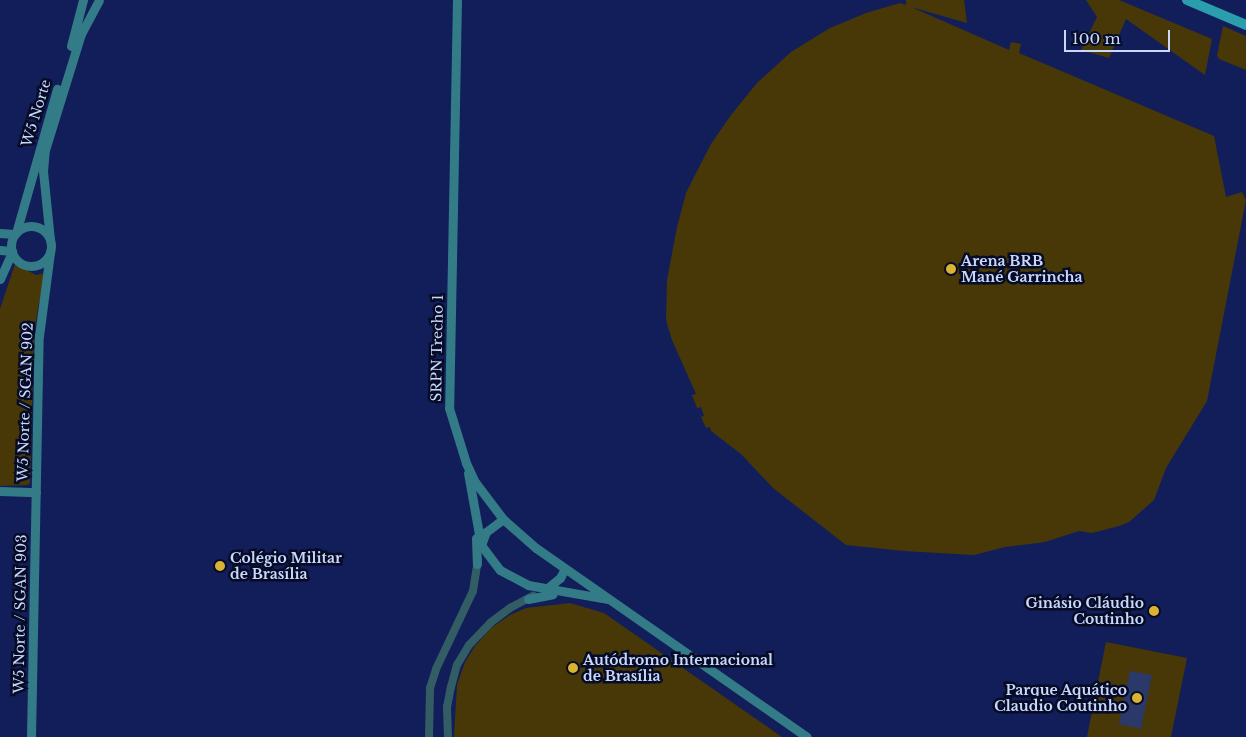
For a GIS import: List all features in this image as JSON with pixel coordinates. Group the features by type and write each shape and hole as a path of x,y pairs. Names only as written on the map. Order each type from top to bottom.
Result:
{"highway":[{"path":"1187,0 1246,25"}],"main road":[{"name":"W5 Norte","path":"15,234 82,0"},
{"path":"0,250 12,252 24,264 32,266 41,263 50,252 43,171 45,150 81,34 99,0"},
{"name":"SRPN Trecho 1","path":"457,0 450,408 466,463 475,482 503,519 564,570 807,737"},
{"path":"0,278 12,252 12,240 15,234 24,227 37,227 47,234 50,240"},
{"path":"0,233 15,234"},
{"name":"W5 Norte / SGAN 902","path":"36,492 38,336 50,252"},
{"path":"466,463 481,545 491,560 510,578 545,590 607,600"},
{"path":"0,491 36,492"},
{"name":"W5 Norte / SGAN 903","path":"31,737 36,492"},
{"path":"481,545 486,532 503,519"},
{"path":"477,525 477,564"},
{"path":"545,590 560,578 564,570"},
{"path":"528,599 563,593"}],"street":[{"path":"429,737 429,711 434,675 473,592 481,545"},
{"path":"448,737 447,706 450,687 461,658 469,645 490,623 510,608 545,590"}],"shaded area":[{"name":"Arena BRB Mané Garrincha","path":"906,0 964,0 967,23 911,7 1009,50 1011,42 1021,44 1019,53 1214,136 1226,197 1242,192 1246,200 1207,401 1166,468 1154,500 1129,522 1092,533 1079,531 1045,542 1005,547 974,555 846,545 773,488 741,454 711,431 710,427 706,428 701,417 704,416 701,407 697,408 692,395 696,394 672,340 666,320 667,280 677,227 686,193 695,175 711,144 731,115 757,83 791,52 830,28 866,13 900,3 906,5"},
{"path":"1086,0 1119,0 1212,39 1205,75 1126,19 1109,58 1081,50 1097,17"},
{"path":"1223,26 1246,36 1246,70 1219,59 1217,55"},
{"path":"15,264 36,275 46,273 34,336 30,483 27,485 0,486 0,309"},
{"name":"Autódromo Internacional de Brasília","path":"570,603 604,613 782,737 454,737 457,685 465,662 475,646 491,628 510,615 526,608"},
{"name":"Parque Aquático Claudio Coutinho","path":"1106,642 1187,658 1171,737 1087,737"}],"water":[{"path":"1130,671 1152,675 1141,729 1119,724"}],"place":[{"name":"Arena BRB Mané Garrincha","path":"951,269"},
{"name":"Colégio Militar de Brasília","path":"220,566"},
{"name":"Ginásio Cláudio Coutinho","path":"1154,611"},
{"name":"Autódromo Internacional de Brasília","path":"573,668"},
{"name":"Parque Aquático Claudio Coutinho","path":"1137,698"}]}
